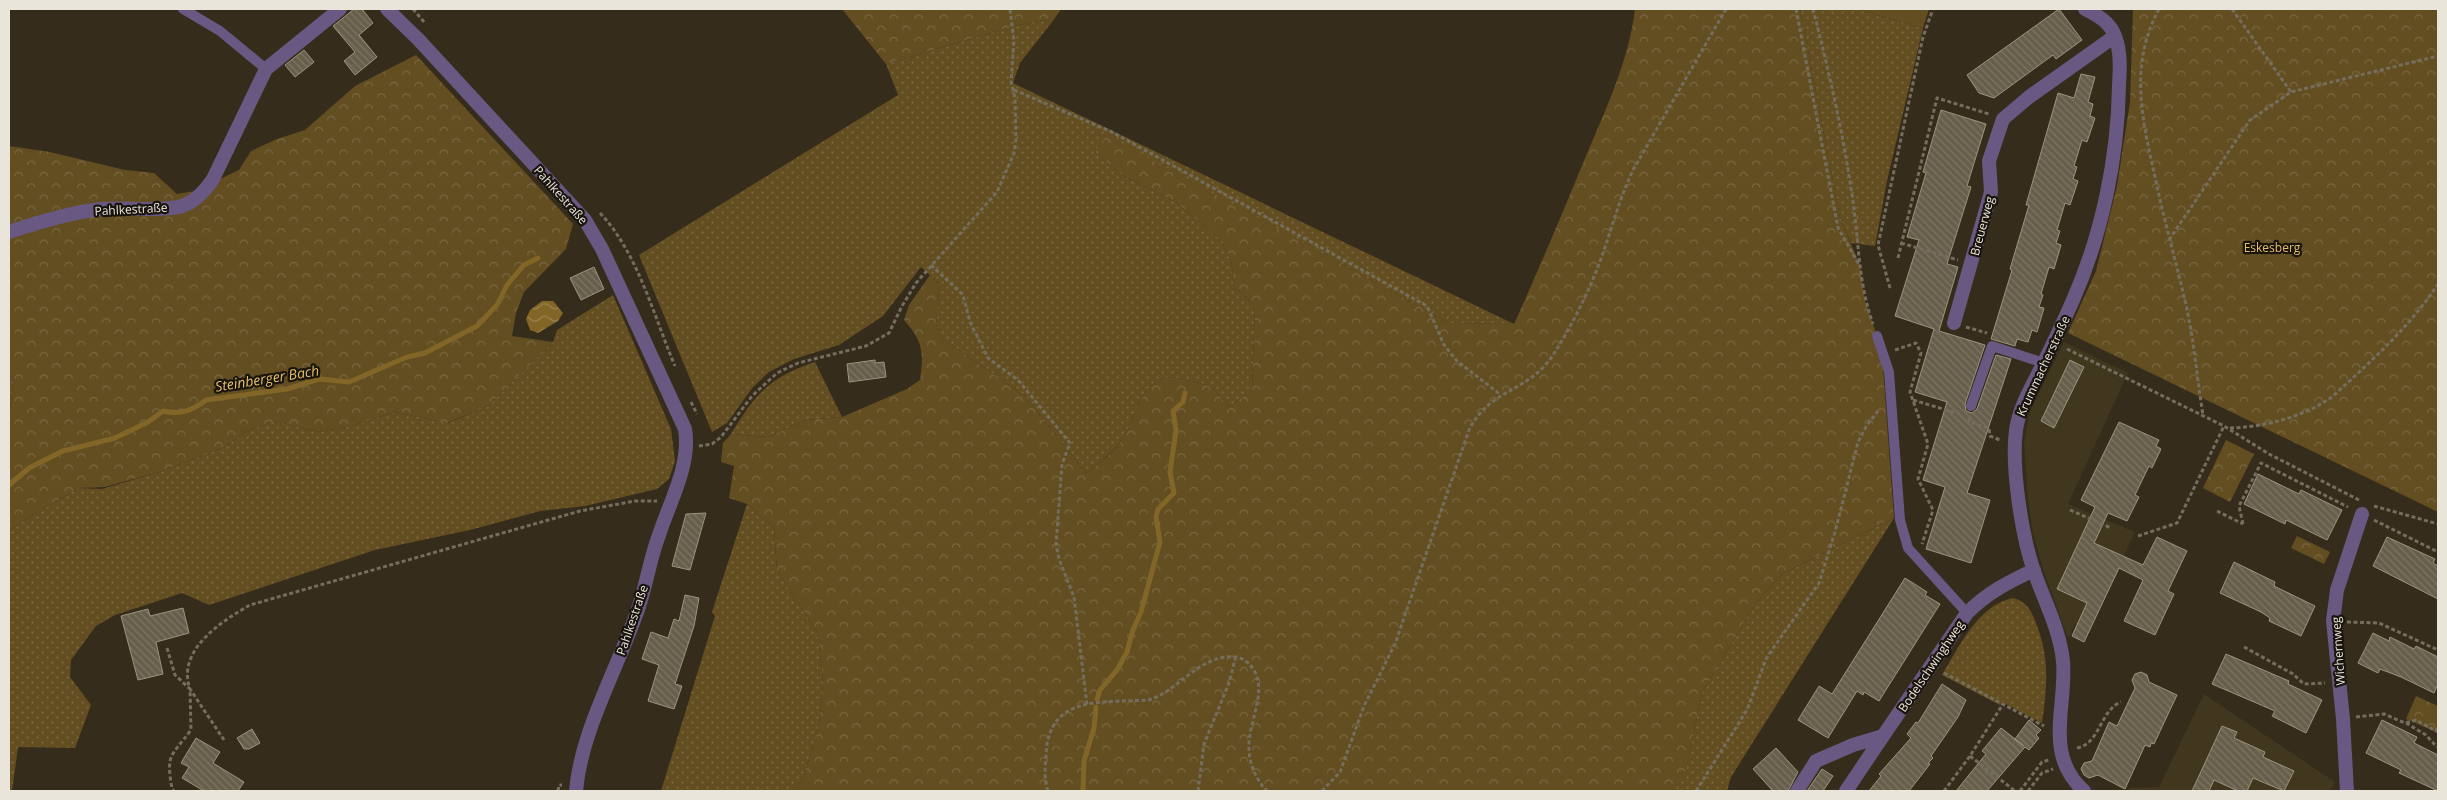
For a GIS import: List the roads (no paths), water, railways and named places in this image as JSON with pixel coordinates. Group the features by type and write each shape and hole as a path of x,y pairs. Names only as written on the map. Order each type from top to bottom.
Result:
{"street":[{"name":"Pahlkestraße","path":"9,232 42,221 95,210 179,207 192,201 206,190 213,179 266,69 340,9"},
{"name":"Pahlkestraße","path":"387,9 462,87 584,220 594,234 676,408 684,429 686,448 679,480 658,538 637,613 587,740 576,791"},
{"path":"2085,9 2110,26 2115,36"},
{"name":"Breuerweg","path":"1954,323 1991,192 1989,161 2004,119 2029,96 2115,36"},
{"name":"Krummacherstraße","path":"2084,791 2071,776 2063,757 2058,734 2063,660 2059,638 2034,570 2022,517 2015,445 2020,412 2074,298 2094,240 2111,169 2119,112 2120,56 2115,36"},
{"name":"Wichernweg","path":"2347,791 2344,719 2333,622 2338,590 2362,514"},
{"name":"Bodelschwinghweg","path":"1846,791 1967,613 1983,597 2002,585 2034,570"},
{"path":"1797,791 1816,761 1853,745 1884,736"}],"lane":[{"path":"183,9 220,31 266,69"},
{"path":"1877,336 1889,372 1900,520 1908,548 1914,558 1967,613"},
{"path":"1971,406 1992,346 2044,363"}],"water":[{"path":"542,301 553,301 563,313 558,321 538,333 530,330 526,319 530,310"}],"waterway":[{"name":"Steinberger Bach","path":"9,485 29,468 63,451 115,438 148,422 163,411 175,413 186,411 206,400 287,389 319,379 349,382 407,357 425,353 477,326 497,305 507,285 524,265 538,258"},
{"path":"1097,699 1100,690 1117,670 1127,652 1133,630 1141,612 1160,542 1156,517 1158,509 1174,493 1170,472 1176,430 1173,411 1183,402 1185,393"},
{"path":"1083,791 1084,761 1094,728 1096,707"}],"park label":[{"name":"Eskesberg","path":"2272,247"}]}
